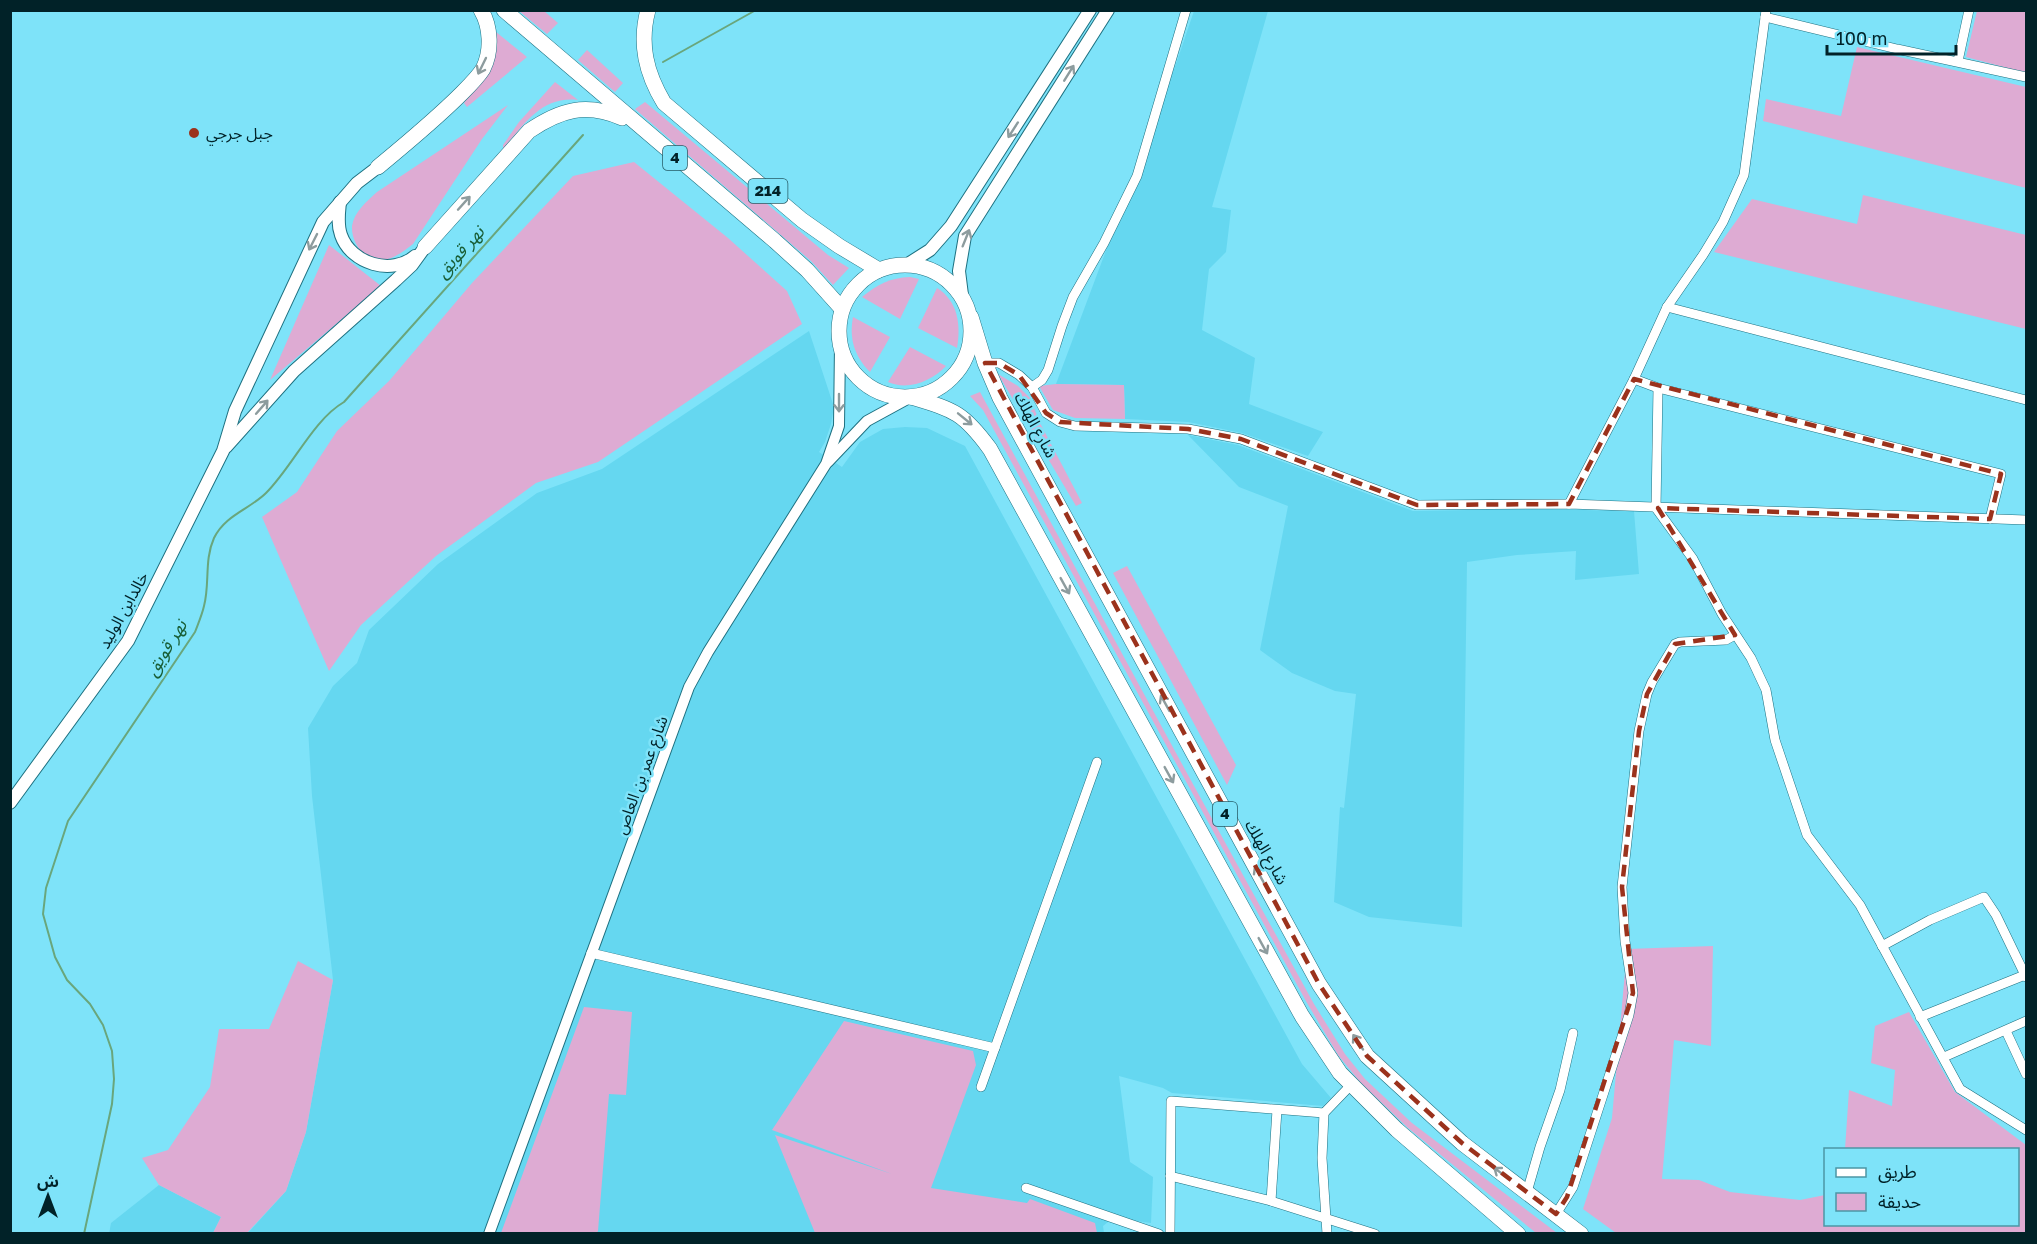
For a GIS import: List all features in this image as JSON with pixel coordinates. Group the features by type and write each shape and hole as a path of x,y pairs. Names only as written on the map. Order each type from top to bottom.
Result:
{"highway":[{"path":"378,167 444,111 483,69 488,53 489,38 481,10"},
{"name":"4","path":"504,10 783,248 807,270 842,309"},
{"name":"214","path":"648,10 643,33 644,55 651,79 664,103 802,220 879,270"},
{"path":"425,247 529,131 560,112 575,110 606,112 640,128"},
{"path":"908,264 939,273 962,295 970,317 971,339 965,361 952,379 933,392 911,398 892,396 873,390 858,378 846,363 840,345 838,326 846,300 860,282 879,270 908,264"},
{"name":"شارع الهلك","path":"970,317 985,363 1000,398 1119,620 1319,984 1367,1056 1462,1143 1581,1233"},
{"name":"4","path":"911,398 958,413 972,425 990,449 1302,1016 1340,1073 1397,1130 1518,1233"}],"main road":[{"path":"908,264 930,250 951,226 1090,10"},
{"path":"962,295 958,271 965,236 1108,10"},
{"path":"223,451 235,411 323,222 357,183 378,167"},
{"path":"340,201 338,219 341,236 350,250 363,261 380,266 397,265 412,259 425,247"},
{"path":"223,451 281,385 412,265 425,247"},
{"name":"خالدابن الوليد","path":"10,803 128,641 223,451"}],"street":[{"path":"1032,387 1042,380 1048,370 1073,297 1104,243 1137,176 1185,10"},
{"path":"1958,61 1969,10"},
{"path":"1569,504 1634,379 1667,307 1723,222 1744,175 1766,14 1897,49 2026,77"},
{"path":"1667,307 2026,400"},
{"name":"شارع عمر بن العاص","path":"489,1233 689,687 708,652 826,464 839,426 840,345"},
{"path":"985,363 999,363 1019,375 1032,387 1046,413 1060,422 1075,426 1188,429 1241,439 1417,505 1569,504 2026,520"},
{"path":"1634,379 1658,388 2001,474 1990,519"},
{"path":"1658,388 1656,508 1693,559 1735,635 1751,658 1766,690 1775,740 1807,835 1860,905 1960,1089 2026,1130"},
{"path":"826,464 867,421 911,398"},
{"path":"1556,1214 1573,1187 1629,1015 1633,993 1625,941 1622,887 1639,730 1647,694 1675,644 1726,640 1735,635"},
{"path":"981,1088 1097,762"},
{"path":"1882,946 1930,920 1984,897 1996,915 2026,976 1920,1017"},
{"path":"591,953 995,1048"},
{"path":"1944,1057 2026,1022"},
{"path":"2006,1031 2026,1074"},
{"path":"1527,1192 1560,1090 1573,1033"},
{"path":"1327,1233 1322,1158 1324,1113 1351,1085"},
{"path":"1170,1233 1172,1101 1324,1113"},
{"path":"1271,1201 1277,1110"},
{"path":"1170,1176 1271,1201 1375,1233"},
{"path":"1026,1188 1159,1233"}],"highlighted area":[{"path":"985,363 999,363 1019,375 1046,413 1060,422 1188,429 1241,439 1417,505 1569,504 1634,379 2001,474 1990,519 1658,508 1735,635 1675,644 1647,694 1639,731 1622,887 1633,993 1567,1197 1556,1214 1462,1143 1367,1056 1319,984"}],"shaded area":[{"path":"1194,11 1268,11 1212,207 1231,210 1226,252 1209,269 1202,330 1255,358 1249,404 1323,432 1308,456 1242,433 1188,422 1125,419 1124,385 1056,384"},
{"path":"809,331 834,407 825,442 819,452 842,467 860,442 883,429 905,427 927,428 965,446 1302,1064 1331,1098 1323,1106 1172,1093 1163,1088 1119,1076 1130,1162 1153,1177 1151,1223 1113,1218 1103,1226 1104,1233 247,1234 286,1191 306,1132 333,980 312,796 308,728 333,686 357,663 369,630 438,564 537,493 602,469"},
{"path":"1188,435 1238,445 1413,511 1533,509 1634,511 1639,574 1575,580 1576,551 1517,555 1467,562 1462,927 1369,917 1334,902 1340,807 1344,808 1356,694 1335,691 1292,673 1260,650 1288,506 1239,487"},
{"path":"159,1185 221,1217 213,1233 109,1234 111,1223"}],"green space":[{"path":"519,11 544,11 558,23 547,34"},
{"path":"1977,11 2026,11 2026,73 1966,57"},
{"path":"496,32 527,57 467,107 464,103 483,79 492,63 495,54"},
{"path":"1857,47 2026,87 2026,188 1763,121 1766,99 1841,116"},
{"path":"587,50 623,83 615,92 578,60"},
{"path":"555,82 578,100 554,102 544,107 527,121 503,149 503,145 519,122"},
{"path":"645,102 828,255 849,268 833,285 811,261 635,109"},
{"path":"508,105 482,139 413,244 396,256 384,260 371,258 360,251 354,239 352,226 358,211 369,199"},
{"path":"634,162 728,238 787,291 802,324 598,462 536,483 436,556 361,625 329,671 262,517 297,492 337,431 389,381 472,283 573,176"},
{"path":"1863,195 2026,235 2026,329 1714,252 1752,199 1857,224"},
{"path":"329,245 381,286 270,380"},
{"path":"910,277 919,279 900,319 862,297 884,282"},
{"path":"937,288 944,293 954,307 959,331 957,348 918,328"},
{"path":"853,317 890,337 870,372 860,360 854,346"},
{"path":"910,347 946,366 934,376 919,383 896,385 888,382"},
{"path":"998,374 1018,386 1030,398 1040,423 1082,503 1076,506"},
{"path":"1124,385 1125,419 1075,418 1053,410 1039,386"},
{"path":"980,392 1314,1004 1345,1054 1365,1079 1412,1123 1557,1233 1536,1233 1408,1128 1360,1082 1338,1055 1307,1003 983,410 970,396"},
{"path":"1127,566 1236,765 1227,785 1113,573"},
{"path":"1713,946 1711,1046 1674,1040 1662,1179 1699,1180 1730,1192 1800,1200 1824,1195 1824,1226 2019,1226 2019,1148 1845,1148 1849,1090 1892,1106 1895,1070 1871,1063 1875,1026 1909,1012 1955,1092 2026,1145 2026,1233 1616,1233 1583,1209 1612,1118 1627,949"},
{"path":"298,961 333,980 306,1132 286,1191 247,1233 213,1233 221,1217 159,1185 142,1158 168,1150 210,1087 219,1029 269,1029"},
{"path":"584,1007 632,1012 626,1095 609,1094 598,1231 596,1234 501,1233"},
{"path":"844,1021 973,1051 976,1065 931,1188 1027,1203 1030,1199 1095,1223 1097,1233 815,1233 775,1135 892,1174 772,1130"}],"waterway":[{"name":"نهر قويق","path":"663,62 756,10"},
{"name":"نهر قويق","path":"84,1234 112,1104 114,1079 112,1051 103,1025 90,1004 67,980 55,957 43,914 46,888 68,821 195,632 206,598 211,546 219,530 231,518 266,493 323,420 344,402 583,135"}],"place":[{"name":"جبل جرجي","path":"194,133"}]}
